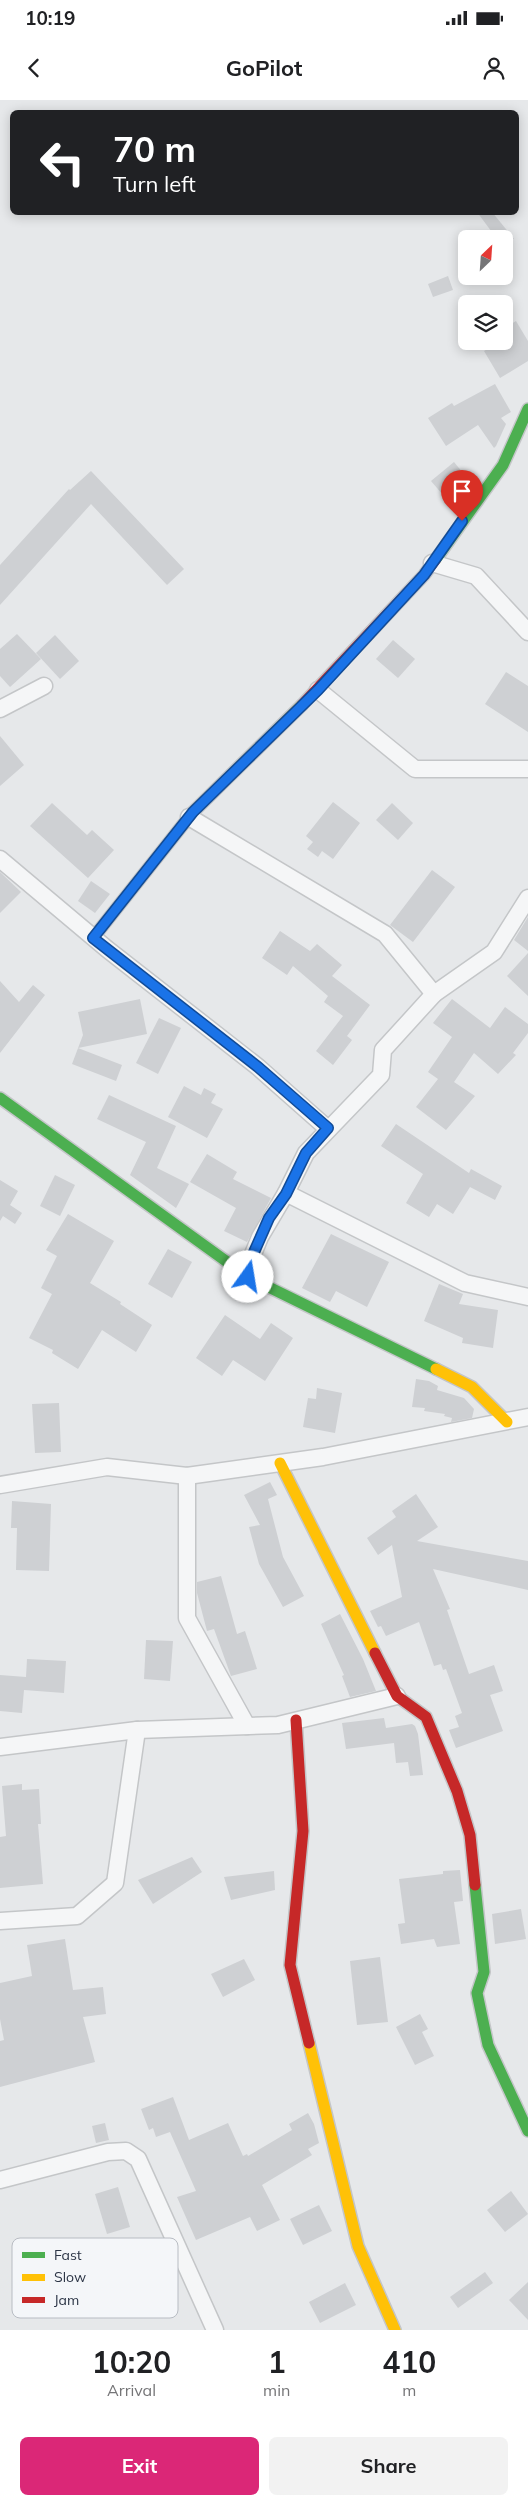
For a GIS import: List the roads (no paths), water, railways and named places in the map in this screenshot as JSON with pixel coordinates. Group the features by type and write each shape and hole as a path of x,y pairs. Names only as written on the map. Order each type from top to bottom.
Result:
{"street":[{"path":"93,938 189,817 318,690 432,563 503,465 528,409"},
{"path":"432,563 476,576 528,632"},
{"path":"0,709 44,686"},
{"path":"318,690 415,769 528,769"},
{"path":"189,817 385,934 434,994"},
{"path":"0,859 93,938 258,1067 328,1128"},
{"path":"248,1277 251,1259 260,1237 286,1194 306,1153 381,1074 383,1050 434,994 494,952 528,898"},
{"path":"0,1098 248,1277 472,1387 507,1422"},
{"path":"286,1194 465,1283 528,1297"},
{"path":"0,1485 107,1467 186,1476 280,1463 528,1417"},
{"path":"280,1463 397,1696 426,1716 457,1791 470,1835 484,1972 477,1993 488,2045 528,2131"},
{"path":"186,1476 187,1618 248,1726"},
{"path":"0,1747 137,1730 278,1725 397,1696"},
{"path":"296,1720 303,1831 290,1965 358,2246 394,2330"},
{"path":"0,1921 77,1916 115,1883 137,1730"},
{"path":"0,2180 108,2152 126,2150 138,2159 174,2238"},
{"path":"178,2248 215,2330"}]}
